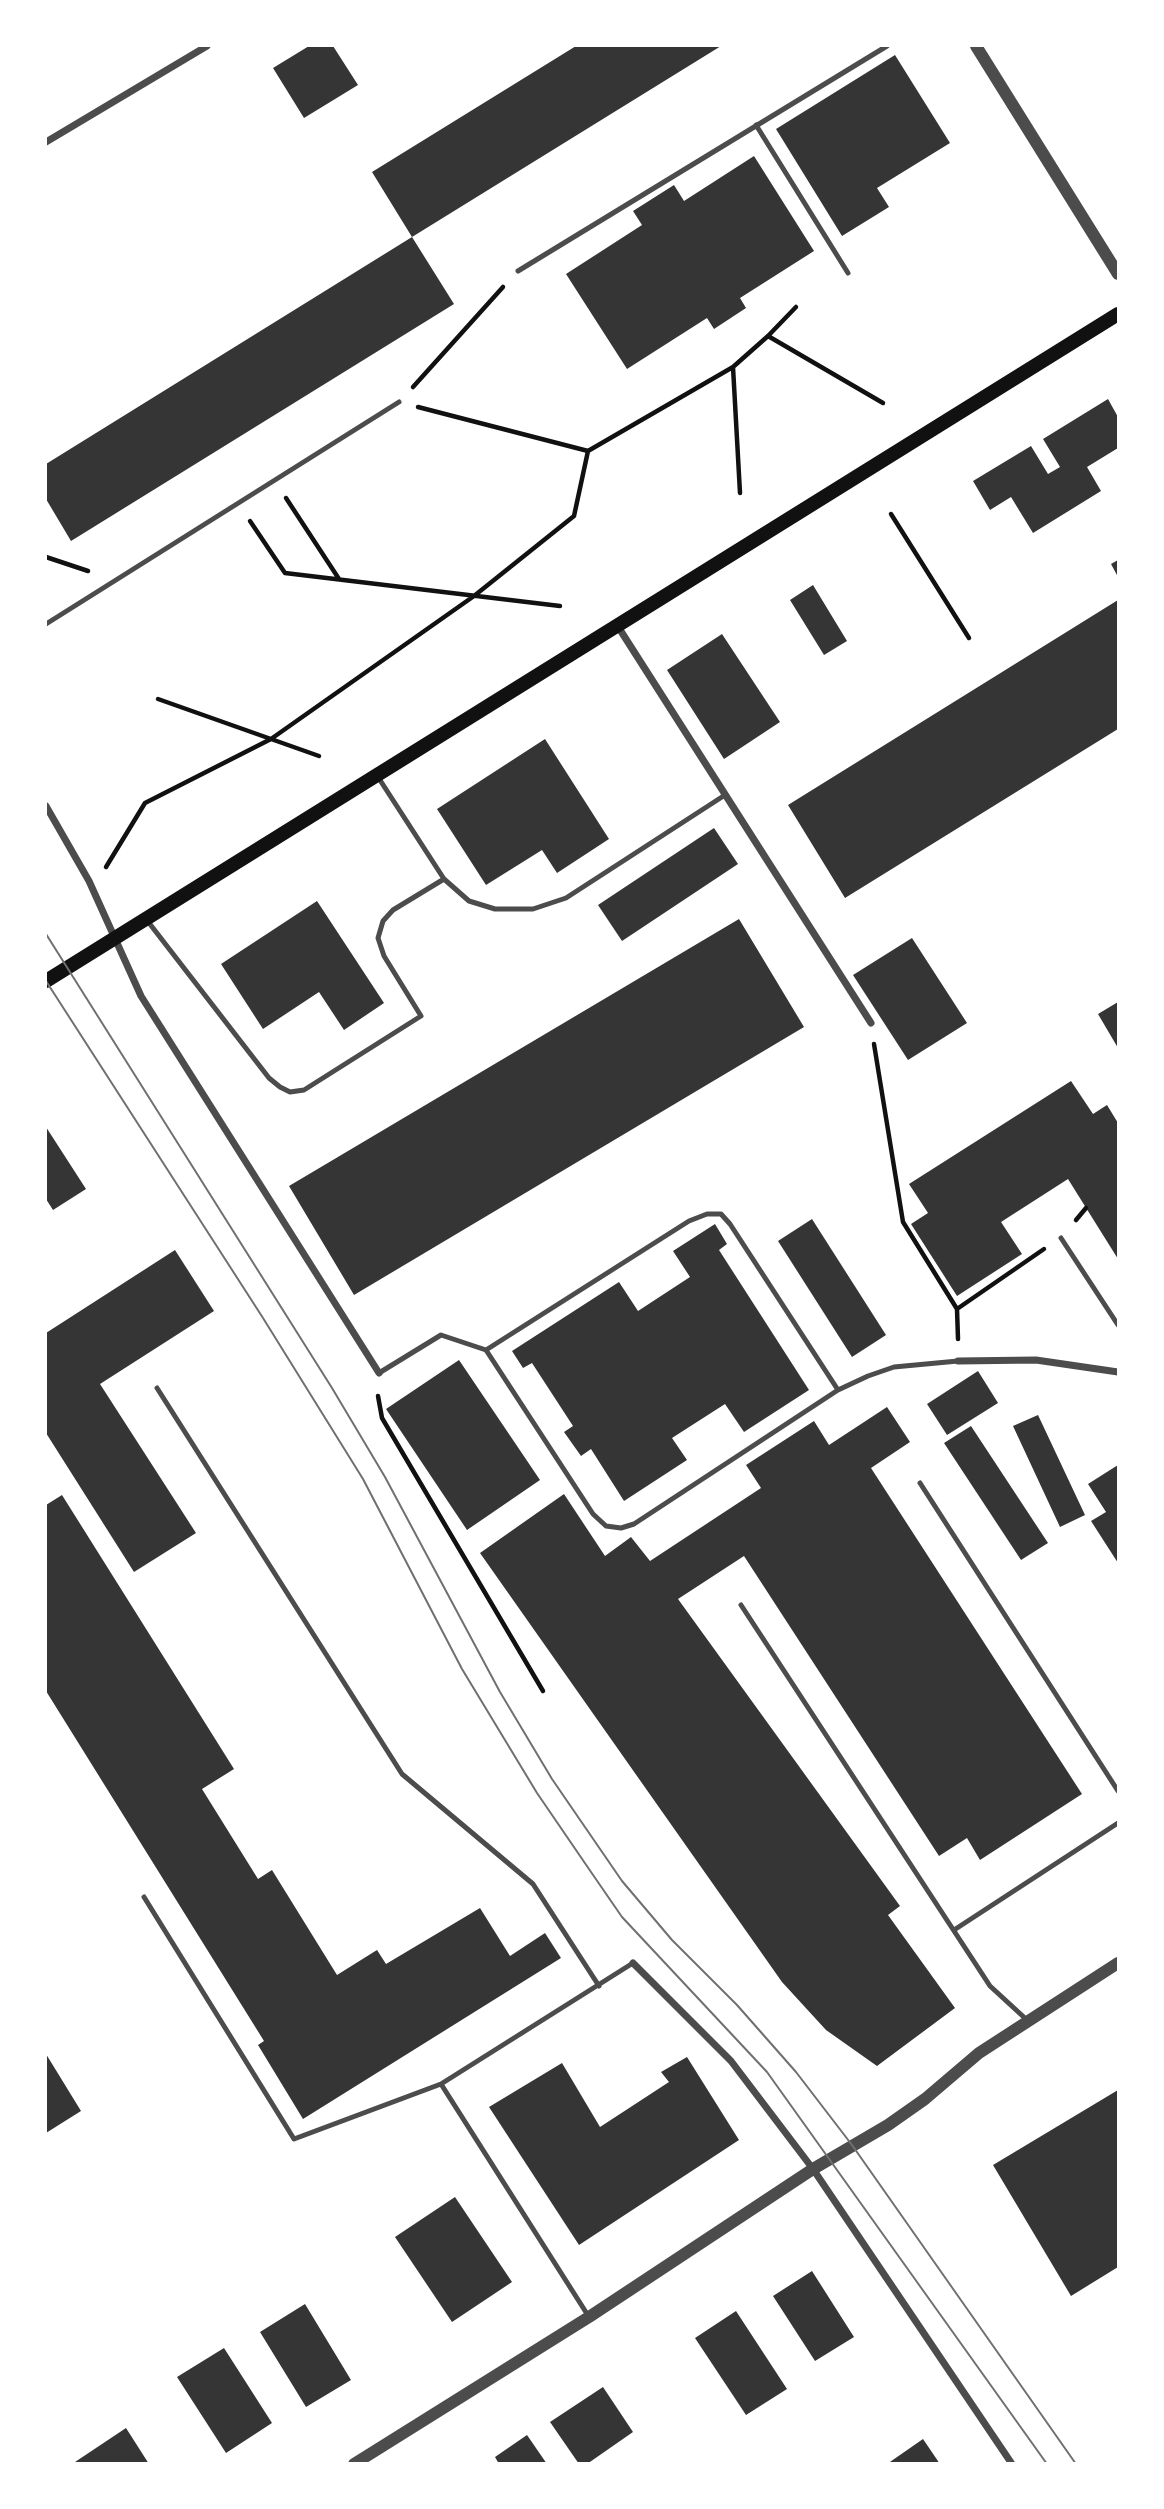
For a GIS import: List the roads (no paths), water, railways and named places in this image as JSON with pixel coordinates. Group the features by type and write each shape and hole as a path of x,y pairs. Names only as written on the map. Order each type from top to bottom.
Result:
{"main road":[{"path":"46,981 1118,314"}],"street":[{"path":"46,142 208,46"},
{"path":"976,46 1118,274"},
{"path":"617,625 871,1023"},
{"path":"46,806 89,881 141,996 379,1373"},
{"path":"958,1360 1036,1360 1118,1372"},
{"path":"633,1963 731,2061 813,2169 1012,2463"},
{"path":"354,2463 589,2317 813,2169 916,2106 979,2053 1118,1963"}],"lane":[{"path":"517,271 887,46"},
{"path":"756,125 848,273"},
{"path":"46,624 399,402"},
{"path":"377,775 444,879 469,901 495,909 533,909 566,898 724,795"},
{"path":"145,918 269,1078 290,1092 304,1090 421,1016 384,956 378,938 383,922 393,910 444,879"},
{"path":"486,1350 689,1221 707,1214 721,1214 838,1390"},
{"path":"1061,1238 1118,1325"},
{"path":"379,1373 442,1335 486,1350 593,1514 606,1526 621,1528 634,1524 838,1390 894,1367 958,1360"},
{"path":"157,1388 402,1774 533,1884 599,1986"},
{"path":"920,1483 1118,1791"},
{"path":"741,1605 990,1986 1027,2020"},
{"path":"954,1930 1118,1823"},
{"path":"144,1897 294,2139 441,2084 633,1963"},
{"path":"441,2084 589,2317"}],"tram line":[{"path":"46,934 332,1388 385,1477 500,1692 552,1779 622,1881 672,1940 737,2005 796,2072 852,2145 1076,2464"},
{"path":"46,981 363,1479 462,1669 537,1793 622,1917 767,2072 1047,2464"}]}
